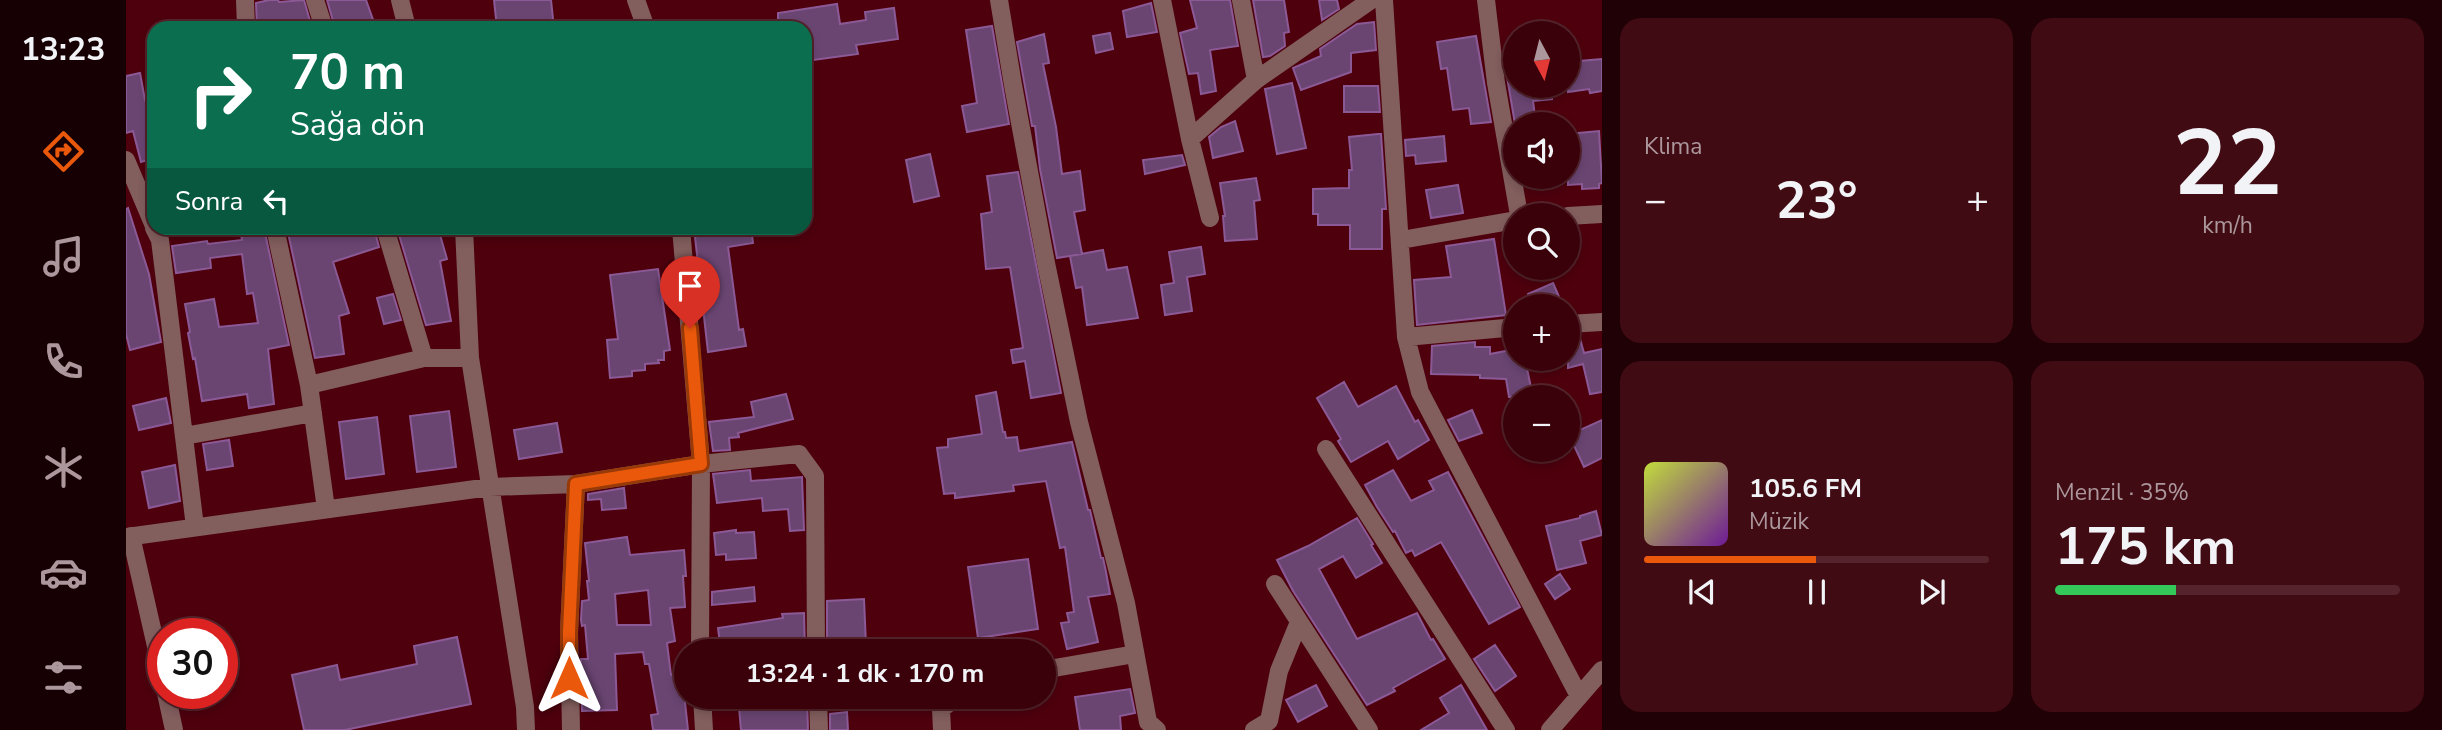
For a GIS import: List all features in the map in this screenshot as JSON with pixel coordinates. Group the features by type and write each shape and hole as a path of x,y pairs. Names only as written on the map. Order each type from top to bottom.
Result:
{"street":[{"path":"244,0 246,21"},
{"path":"315,0 322,21"},
{"path":"400,0 405,21"},
{"path":"636,0 644,21"},
{"path":"999,0 1023,140 1071,382 1126,603 1148,722 1157,730"},
{"path":"1162,0 1190,139 1210,218"},
{"path":"1241,0 1256,80"},
{"path":"1190,139 1256,80 1371,0"},
{"path":"1384,0 1406,337 1420,392 1580,696"},
{"path":"1486,0 1496,83 1517,203"},
{"path":"126,160 147,210"},
{"path":"1580,215 1602,214"},
{"path":"1401,240 1503,222"},
{"path":"158,235 195,527"},
{"path":"277,235 309,384 326,509"},
{"path":"387,235 424,358"},
{"path":"464,235 470,358 528,729"},
{"path":"682,235 701,464 700,639"},
{"path":"1580,323 1602,322"},
{"path":"1406,337 1503,328"},
{"path":"309,384 424,358 470,358"},
{"path":"184,436 313,413"},
{"path":"1326,449 1506,730"},
{"path":"149,618 129,536 489,487 576,484 701,464 799,454 815,476 817,639"},
{"path":"571,730 569,632 576,484"},
{"path":"1275,584 1369,730"},
{"path":"1254,730 1269,721 1279,671 1299,622"},
{"path":"1056,668 1135,654"},
{"path":"1550,730 1602,670"},
{"path":"169,709 174,730"},
{"path":"703,709 704,730"},
{"path":"819,709 820,730"},
{"path":"941,709 942,730"}],"building":[{"path":"269,0 304,0 310,21 257,21 256,3"},
{"path":"327,0 366,0 374,21 333,21"},
{"path":"494,0 551,0 553,21 496,21"},
{"path":"1190,0 1230,0 1238,46 1210,50 1216,91 1201,94 1198,73 1189,74 1180,33 1197,28"},
{"path":"1253,0 1284,0 1289,32 1284,33 1285,46 1270,56 1263,57"},
{"path":"1319,0 1337,0 1339,9 1322,20"},
{"path":"1151,3 1157,32 1127,37 1123,11"},
{"path":"837,4 840,24 866,20 865,12 894,8 898,39 856,45 858,54 812,60 812,21 778,21 778,13"},
{"path":"1374,22 1376,50 1351,53 1351,72 1301,90 1293,68 1321,56 1320,49 1357,24"},
{"path":"992,26 1009,124 967,132 962,106 977,103 966,30"},
{"path":"1110,33 1113,49 1096,53 1093,36"},
{"path":"1044,34 1049,63 1043,64 1062,174 1080,171 1085,210 1074,212 1082,254 1057,258 1040,169 1035,126 1032,126 1017,42"},
{"path":"1476,36 1491,122 1471,124 1469,108 1453,110 1447,68 1441,69 1437,42"},
{"path":"1602,59 1602,91 1590,93 1589,89 1580,90 1580,61"},
{"path":"140,73 147,100 147,160 141,162 133,131 126,133 126,76"},
{"path":"1292,83 1306,148 1277,154 1265,89"},
{"path":"1344,86 1378,86 1380,112 1344,112"},
{"path":"1511,98 1552,98 1533,101 1534,112 1513,112"},
{"path":"1235,121 1243,151 1213,158 1209,137 1221,127"},
{"path":"1599,131 1602,183 1599,188 1582,189 1580,184 1580,133"},
{"path":"1381,134 1386,209 1382,209 1382,249 1350,249 1350,225 1318,225 1318,214 1313,214 1313,189 1349,188 1349,170 1352,170 1349,137"},
{"path":"1444,136 1446,161 1416,164 1415,155 1406,156 1405,140"},
{"path":"930,154 939,196 914,202 906,160"},
{"path":"1182,155 1185,165 1145,174 1143,160"},
{"path":"1018,172 1061,393 1031,398 1025,361 1013,363 1011,350 1023,348 1010,267 986,269 981,214 992,212 987,176"},
{"path":"1256,178 1260,200 1254,201 1257,239 1225,241 1225,216 1220,183"},
{"path":"1458,185 1463,213 1431,218 1426,190"},
{"path":"128,208 149,274 161,342 130,350 126,334"},
{"path":"241,235 265,235 289,345 268,349 274,404 249,408 247,394 202,401 185,304 214,299 219,327 258,323 253,293 247,294 242,254 210,258 211,268 176,273 172,246 242,240"},
{"path":"289,235 376,235 379,247 333,262 349,313 339,316 344,354 315,358"},
{"path":"399,235 440,235 447,259 440,261 451,321 426,325"},
{"path":"695,235 752,235 753,243 728,247 739,330 743,329 746,346 708,352"},
{"path":"1494,239 1503,296 1503,315 1417,325 1414,280 1451,277 1446,246"},
{"path":"1201,247 1205,274 1187,277 1192,311 1165,315 1161,285 1174,283 1169,252"},
{"path":"1103,250 1107,270 1127,267 1138,318 1087,325 1082,287 1076,288 1070,256"},
{"path":"658,269 670,350 664,351 664,360 658,360 659,363 645,364 645,370 632,371 632,376 610,378 607,340 618,339 610,275"},
{"path":"1553,283 1558,294 1528,294"},
{"path":"393,294 401,320 384,324 377,298"},
{"path":"1580,339 1584,353 1602,349 1602,392 1590,394 1583,364 1580,365"},
{"path":"1475,342 1475,347 1490,347 1490,354 1503,352 1503,371 1528,371 1530,385 1507,385 1506,379 1480,378 1480,375 1431,374 1432,346"},
{"path":"1344,382 1358,407 1396,386 1415,422 1418,420 1429,440 1398,459 1388,441 1351,462 1317,398"},
{"path":"996,392 1003,432 1006,438 1017,437 1019,451 1072,442 1110,594 1088,597 1098,642 1067,649 1061,623 1069,622 1067,613 1074,612 1065,547 1060,548 1046,481 1013,485 1014,491 955,498 955,493 944,494 937,448 948,447 948,439 982,434 976,396"},
{"path":"786,394 793,419 738,433 739,437 729,438 730,450 713,451 709,422 754,417 751,402"},
{"path":"166,398 171,423 139,430 133,406"},
{"path":"1472,410 1482,433 1459,441 1448,420"},
{"path":"449,411 456,467 417,472 410,416"},
{"path":"377,417 384,474 346,479 339,422"},
{"path":"1602,420 1602,458 1584,467 1580,458 1580,430"},
{"path":"557,423 562,452 519,459 514,430"},
{"path":"229,440 233,466 207,470 203,444"},
{"path":"175,465 180,501 149,508 142,472"},
{"path":"750,470 751,481 802,477 804,530 790,531 788,509 763,511 762,498 717,503 713,474"},
{"path":"1393,470 1411,501 1434,490 1429,481 1448,472 1520,607 1489,624 1441,542 1415,556 1412,550 1406,553 1365,485"},
{"path":"624,488 626,508 602,510 601,499 588,500 588,494"},
{"path":"1596,511 1602,535 1580,541 1586,563 1557,570 1546,526 1580,518"},
{"path":"1357,518 1382,563 1356,578 1343,556 1319,569 1357,639 1417,613 1445,659 1393,688 1395,691 1367,705 1293,591 1277,560"},
{"path":"736,530 736,533 754,532 756,558 726,560 726,554 716,555 714,533"},
{"path":"627,537 630,555 684,550 685,607 670,608 675,639 667,643 671,675 674,675 674,709 686,709 688,730 653,730 651,715 658,714 649,664 645,664 643,652 615,654 617,710 582,711 581,659 588,659 585,625 582,626 581,620 582,601 589,600 585,543","holes":["648,590 651,625 617,625 615,594"]},
{"path":"1028,559 1038,629 978,638 968,567"},
{"path":"1560,574 1570,589 1555,599 1545,584"},
{"path":"754,587 755,601 712,605 712,592"},
{"path":"864,599 866,639 827,639 827,601"},
{"path":"804,613 805,639 719,639 718,628 783,618 782,614"},
{"path":"457,637 471,704 345,730 304,730 292,675 337,665 340,680 417,664 414,646"},
{"path":"1495,645 1516,676 1495,691 1474,659"},
{"path":"1316,685 1327,706 1298,722 1286,700"},
{"path":"1461,685 1487,730 1421,730 1449,713 1440,698"},
{"path":"1130,689 1135,713 1120,716 1121,730 1080,730 1075,697"},
{"path":"739,709 807,709 808,730 741,730"},
{"path":"847,712 848,730 830,730 830,714"}],"route":[{"path":"569,678 576,484 701,464 690,328"}]}
